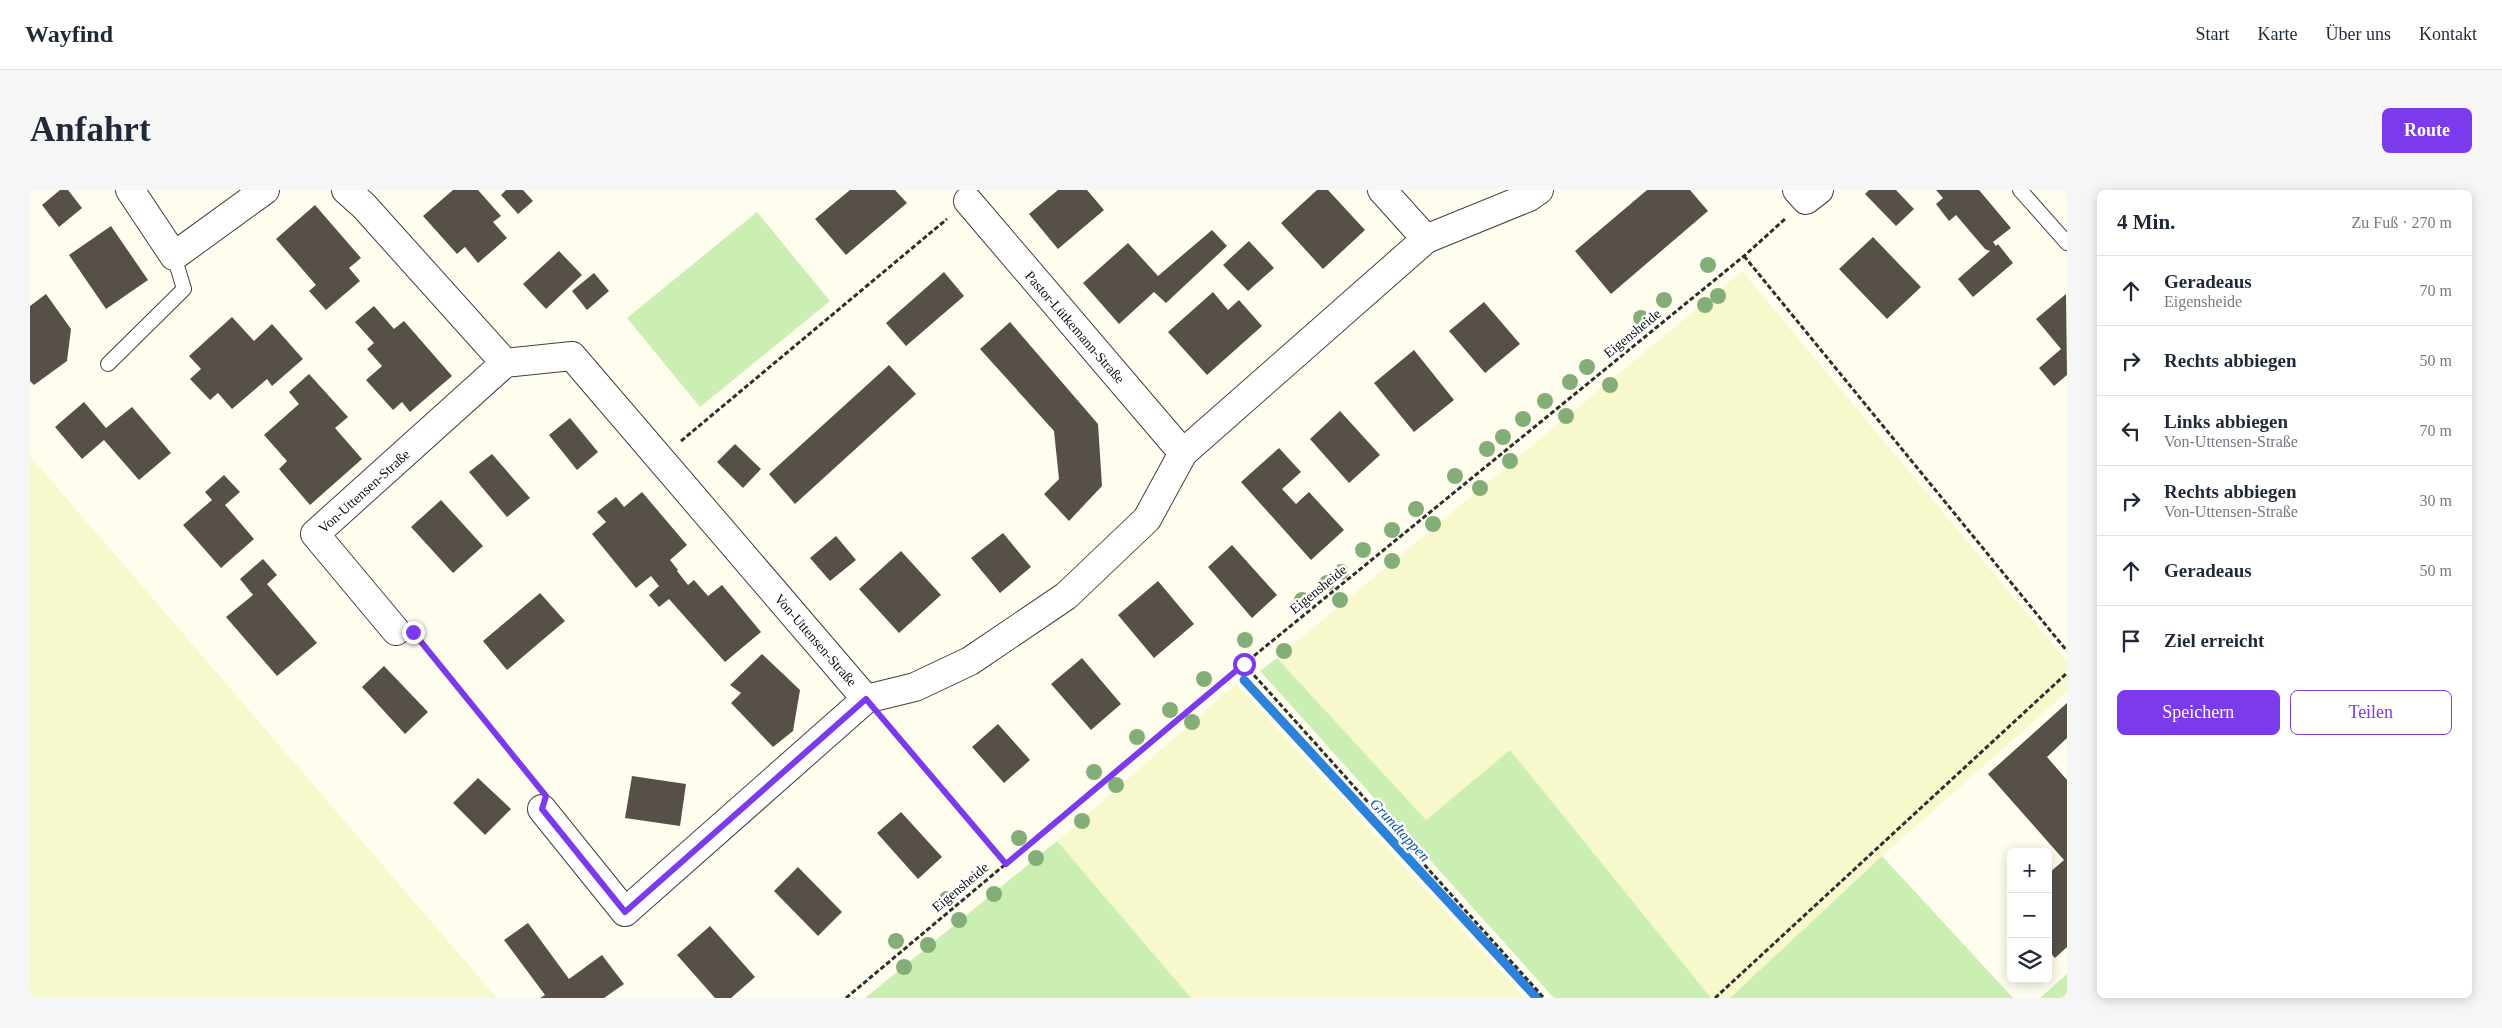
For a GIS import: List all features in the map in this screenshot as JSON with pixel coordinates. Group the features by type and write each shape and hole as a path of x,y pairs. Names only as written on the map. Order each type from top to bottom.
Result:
{"street":[{"path":"130,190 174,256 265,190"},
{"path":"346,190 364,206 505,363"},
{"path":"1382,190 1426,239"},
{"path":"866,699 915,687 970,662 1066,596 1147,519 1183,453 1426,239 1529,197 1539,190"},
{"name":"Pastor-Lütkemann-Straße","path":"968,201 1183,453"},
{"name":"Von-Uttensen-Straße","path":"396,631 315,534 505,363 572,356 866,699 625,912 542,809"}],"lane":[{"path":"2020,190 2067,244"},
{"path":"108,364 184,289 174,256"}],"path":[{"name":"Eigensheide","path":"846,998 1244,664 1744,256 1808,193"},
{"path":"660,459 968,201"},
{"path":"1744,256 2067,651"},
{"path":"396,631 413,632 546,796 542,809"},
{"path":"1244,664 1544,998"},
{"path":"1715,998 2067,673"},
{"path":"866,699 1006,864"}],"green space":[{"path":"757,212 830,301 700,407 627,318"},
{"path":"1742,271 2067,661 2067,692 1882,856 1730,998 1711,998 1510,750 1426,820 1277,658"},
{"path":"30,456 497,998 30,998"},
{"path":"1277,658 1426,820 1510,750 1711,998 1554,998 1260,671"},
{"path":"1236,684 1525,998 1191,998 1057,841"},
{"path":"1057,841 1191,998 865,998"},
{"path":"1882,856 2013,998 1730,998"},
{"path":"2067,974 2067,998 2040,998"}],"building":[{"path":"60,190 68,190 82,208 59,227 42,205"},
{"path":"453,190 478,190 501,216 493,222 507,238 478,263 465,247 457,254 423,216"},
{"path":"506,190 523,190 533,201 518,214 501,195"},
{"path":"850,190 895,190 907,203 846,255 815,219"},
{"path":"1058,190 1087,190 1104,210 1058,249 1029,214"},
{"path":"1317,190 1328,190 1365,230 1323,269 1281,223"},
{"path":"1647,190 1690,190 1708,211 1611,294 1575,251"},
{"path":"1869,190 1896,190 1914,209 1896,226 1865,194"},
{"path":"1936,190 1979,190 2011,228 1993,242 1996,246 1998,244 2013,263 1973,297 1958,279 1990,251 1985,249 1956,215 1949,221 1936,204 1943,198"},
{"path":"315,205 361,258 349,268 360,281 326,310 309,291 316,285 276,239"},
{"path":"111,226 148,280 106,309 69,255"},
{"path":"1212,230 1227,246 1166,303 1154,292 1119,324 1083,283 1128,243 1158,276"},
{"path":"1873,237 1921,287 1887,319 1839,269"},
{"path":"1249,241 1274,268 1248,291 1223,265"},
{"path":"559,251 582,275 546,309 523,284"},
{"path":"944,272 964,296 906,346 886,323"},
{"path":"594,273 609,291 587,310 572,291"},
{"path":"1213,292 1228,310 1239,300 1262,326 1207,375 1168,332"},
{"path":"46,294 71,329 67,361 34,385 30,381 30,306"},
{"path":"2066,294 2067,375 2054,386 2039,368 2061,349 2036,319"},
{"path":"1484,302 1520,344 1485,373 1449,331"},
{"path":"374,306 394,329 404,321 452,376 410,412 402,402 393,410 366,380 382,366 367,349 374,343 355,322"},
{"path":"232,317 254,341 272,324 303,359 272,386 267,379 232,409 218,393 210,400 190,379 201,369 189,356"},
{"path":"1010,322 1098,424 1102,486 1069,521 1044,494 1059,479 1054,431 980,349"},
{"path":"1414,350 1454,400 1414,432 1374,383"},
{"path":"889,365 916,394 795,504 769,474"},
{"path":"309,374 348,417 335,428 362,459 310,505 279,469 287,461 264,435 299,404 289,392"},
{"path":"84,402 106,428 132,407 171,453 139,480 104,440 82,459 55,427"},
{"path":"1340,411 1380,455 1349,483 1310,439"},
{"path":"570,418 598,452 577,470 549,435"},
{"path":"735,444 761,469 743,488 717,462"},
{"path":"1279,448 1301,472 1282,489 1296,504 1309,492 1344,530 1311,560 1241,482"},
{"path":"492,454 530,498 507,517 469,472"},
{"path":"224,475 240,492 225,505 254,539 221,568 183,525 212,500 205,492"},
{"path":"642,492 687,545 670,560 688,585 694,580 708,596 722,585 761,632 725,662 669,599 659,607 649,595 659,586 651,576 636,588 592,534 606,522 597,512 616,497 624,507"},
{"path":"441,500 483,546 453,573 411,527"},
{"path":"1003,533 1031,567 1000,593 971,558"},
{"path":"836,536 856,560 830,581 810,558"},
{"path":"1232,545 1277,595 1252,618 1208,567"},
{"path":"901,551 941,595 899,633 859,589"},
{"path":"263,559 277,575 267,584 317,643 277,676 226,617 253,595 240,579"},
{"path":"1158,581 1194,624 1154,658 1118,615"},
{"path":"540,593 565,621 507,670 483,641"},
{"path":"762,654 800,690 793,731 773,747 731,703 741,693 730,685"},
{"path":"1082,658 1121,704 1091,730 1051,684"},
{"path":"384,666 428,712 405,734 362,687"},
{"path":"2067,703 2067,738 2047,757 2067,780 2067,947 2055,958 2052,955 2052,870 2064,860 1988,774"},
{"path":"998,724 1030,760 1004,783 972,747"},
{"path":"632,776 686,784 680,826 625,818"},
{"path":"478,778 511,809 485,835 453,803"},
{"path":"901,812 942,857 918,879 877,833"},
{"path":"798,867 842,912 818,936 774,891"},
{"path":"528,923 569,979 602,955 624,984 604,998 540,998 545,995 504,940"},
{"path":"710,926 755,977 731,998 715,998 677,955"}],"waterway":[{"name":"Grundtappen","path":"1244,680 1537,998"}],"route":[{"path":"413,632 546,796 542,809 625,912 866,699 1006,864 1244,664"}]}
